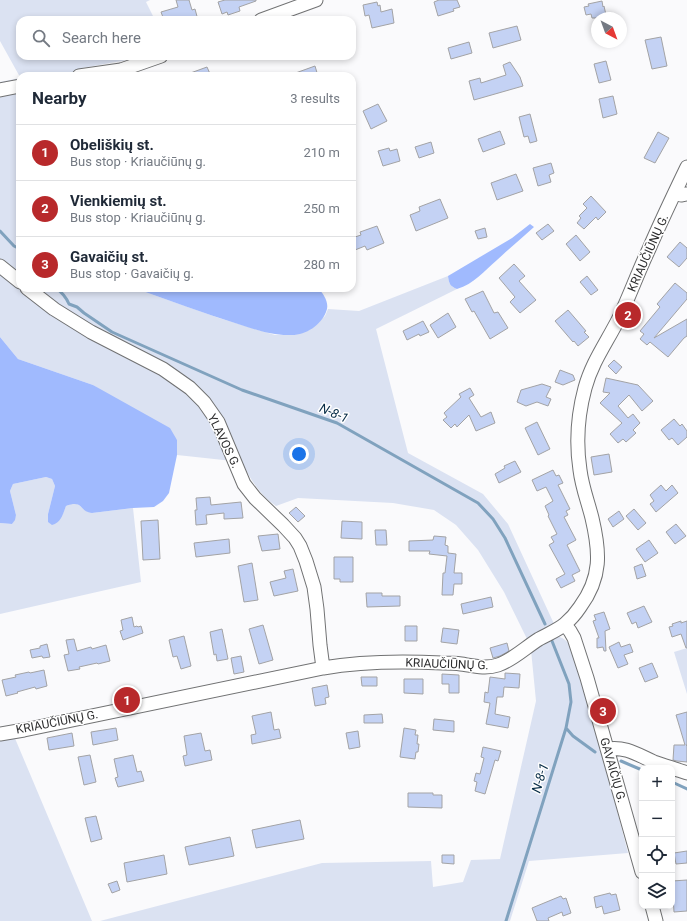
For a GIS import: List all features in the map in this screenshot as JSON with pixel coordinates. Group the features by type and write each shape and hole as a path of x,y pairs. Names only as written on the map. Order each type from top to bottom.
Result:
{"street":[{"path":"272,16 316,0"},
{"path":"107,72 121,70 150,60"},
{"path":"0,90 16,87"},
{"name":"KRIAUČIŪNŲ G.","path":"0,734 352,663 442,663 483,667 492,666 511,659 527,647 565,625 575,614 591,590 597,565 598,552 592,519 580,470 579,444 581,405 588,377 593,364 619,318 649,249 681,194 687,167"},
{"path":"0,266 16,279"},
{"name":"YLAVOS G.","path":"32,292 54,309 91,332 163,369 190,388 204,402 218,422 244,484 255,498 295,538 300,546 314,587 323,668"},
{"name":"GAVAIČIŲ G.","path":"565,625 574,638 587,678 639,861"},
{"path":"607,749 623,748 655,762 687,773"},
{"path":"653,909 656,921"}],"shaded area":[{"path":"0,0 150,0 146,2 153,16 16,16 16,60 127,60 82,68 84,72 17,72 0,41"},
{"path":"16,79 16,292 145,292 219,318 275,335 294,335 309,330 325,316 328,309 359,311 448,276 450,284 457,289 376,329 408,453 483,494 508,524 555,626 528,641 504,592 478,550 456,525 434,510 393,503 298,498 276,506 265,497 256,486 242,462 177,455 177,440 93,385 18,359 0,337 0,82"},
{"path":"530,224 534,227 474,281 457,289 450,284 448,276 512,238"},
{"path":"145,292 321,292 326,299 327,309 321,321 308,331 297,335 272,334 225,320"},
{"path":"0,337 18,359 93,385 170,428 177,440 177,455 169,493 163,501 154,507 92,513 88,512 79,505 72,504 66,506 60,520 52,525 48,522 48,514 55,486 52,479 46,477 13,484 10,491 16,515 15,520 12,524 0,523"},
{"path":"46,477 52,479 55,486 48,514 62,516 66,506 73,503 78,504 86,511 92,513 133,508 141,582 0,614 0,523 12,524 16,515 10,491 13,484"},
{"path":"558,636 563,638 573,648 628,853 529,861 510,921 100,921 322,863 431,861 433,887 463,882 471,860 500,859 536,701 531,650"},
{"path":"687,648 687,694 674,652"},
{"path":"14,736 92,921 0,921 0,739"}],"building":[{"path":"176,0 189,0 192,10 195,9 197,16 162,16 161,12 178,7"},
{"path":"225,0 256,1 239,7 240,11 228,15 227,12 222,14 218,2"},
{"path":"439,0 457,0 460,7 453,9 454,11 438,16 434,2"},
{"path":"602,1 605,12 591,12 591,14 586,15 584,7 589,6 588,4"},
{"path":"377,2 378,6 380,5 381,12 392,9 394,23 372,28 369,15 365,16 363,5"},
{"path":"517,26 521,40 493,48 489,33"},
{"path":"661,37 667,66 652,69 645,40"},
{"path":"469,42 472,53 451,59 448,48"},
{"path":"606,61 611,80 599,83 594,64"},
{"path":"510,62 520,77 523,86 474,100 469,81 480,78 481,83 506,75 503,65"},
{"path":"315,66 317,72 298,72"},
{"path":"207,67 209,72 193,72"},
{"path":"613,96 617,114 603,118 599,99"},
{"path":"378,104 387,121 371,129 363,111"},
{"path":"530,114 537,141 530,143 528,136 524,137 519,117"},
{"path":"500,131 505,144 483,152 478,139"},
{"path":"658,132 669,138 655,163 644,158"},
{"path":"431,142 434,153 419,158 415,147"},
{"path":"389,148 390,151 397,149 400,161 383,166 378,151"},
{"path":"551,163 554,173 549,175 551,182 538,186 533,168"},
{"path":"516,174 523,191 497,200 491,183"},
{"path":"591,196 606,212 598,220 596,217 584,229 577,223 581,218 579,216 587,208 583,204"},
{"path":"440,199 448,218 416,231 410,215 420,211 419,207"},
{"path":"548,224 554,231 542,240 536,233"},
{"path":"377,226 384,243 367,250 365,246 356,250 356,237 361,235 360,232"},
{"path":"485,228 487,237 478,239 475,231"},
{"path":"576,235 590,252 580,261 566,244"},
{"path":"680,242 687,248 687,258 679,267 667,257"},
{"path":"514,264 525,276 519,281 536,300 520,313 510,302 515,297 499,278"},
{"path":"587,276 598,290 591,295 580,282"},
{"path":"675,283 687,293 687,299 654,338 687,319 687,336 668,357 650,342 647,345 640,339 644,334 640,331 660,307 657,304"},
{"path":"483,291 494,313 498,312 508,328 490,339 474,311 472,312 465,299"},
{"path":"568,310 586,331 584,332 589,337 578,346 555,321"},
{"path":"448,313 456,327 438,338 430,325"},
{"path":"423,321 429,332 420,336 419,334 407,340 403,331"},
{"path":"614,360 622,367 616,374 608,366"},
{"path":"560,370 573,375 575,380 563,385 555,382"},
{"path":"606,378 638,385 653,401 642,411 629,395 618,406 628,418 633,414 640,423 633,430 636,433 626,442 623,439 618,443 610,434 622,423 600,403 610,393 603,392"},
{"path":"542,384 551,387 546,397 551,399 548,406 537,402 526,406 517,402 521,390"},
{"path":"470,388 474,395 469,398 481,417 491,412 495,423 476,431 469,415 457,427 455,424 451,428 443,420 447,417 444,413 461,397 459,394"},
{"path":"674,419 680,426 682,424 687,431 687,437 678,445 672,438 669,440 661,430"},
{"path":"537,422 550,449 538,455 525,428"},
{"path":"609,454 612,472 594,475 591,457"},
{"path":"515,461 521,472 499,483 495,474 505,468 504,466"},
{"path":"553,470 556,476 559,475 563,483 558,485 570,509 566,511 568,515 564,517 576,540 567,545 580,571 572,575 575,581 561,588 556,579 565,574 549,545 554,542 551,537 557,534 545,506 553,501 546,487 537,491 532,480"},
{"path":"661,485 666,491 672,485 678,493 656,512 650,504 654,501 650,495"},
{"path":"210,497 211,505 241,502 243,518 224,519 224,513 206,515 207,524 196,525 196,498"},
{"path":"296,507 305,516 298,522 289,513"},
{"path":"634,509 646,523 638,530 626,516"},
{"path":"619,511 624,519 613,527 608,519"},
{"path":"158,520 160,559 143,560 141,521"},
{"path":"342,521 362,522 362,539 341,538"},
{"path":"676,524 686,536 675,544 666,532"},
{"path":"375,530 386,530 387,545 376,545"},
{"path":"278,534 280,549 262,551 258,536"},
{"path":"434,536 446,537 445,545 448,546 448,553 456,554 454,573 462,573 462,584 454,584 453,595 442,595 443,573 445,573 447,556 429,554 430,551 409,551 409,541 433,540"},
{"path":"229,539 230,553 196,557 194,543"},
{"path":"649,540 658,553 645,562 636,549"},
{"path":"334,557 353,557 353,582 340,582 340,579 334,579"},
{"path":"252,563 258,600 244,602 238,566"},
{"path":"642,564 646,576 637,579 634,567"},
{"path":"293,569 298,591 274,596 270,582 286,578 284,571"},
{"path":"366,593 382,593 382,596 400,596 400,606 367,607"},
{"path":"491,597 493,607 463,614 461,604"},
{"path":"644,606 652,622 638,628 636,622 632,624 627,613"},
{"path":"604,612 610,629 605,631 606,651 604,651 603,647 597,648 597,638 599,638 593,621 596,620 594,615"},
{"path":"132,617 134,627 141,626 143,633 123,640 120,631 123,630 121,620"},
{"path":"681,621 681,623 687,621 687,648 681,634 672,637 669,627 673,626 672,624"},
{"path":"263,625 273,660 259,664 249,629"},
{"path":"405,626 417,626 417,641 405,641"},
{"path":"443,628 459,630 457,644 441,642"},
{"path":"222,629 228,659 217,661 216,654 214,655 210,632"},
{"path":"184,636 191,666 181,669 177,656 173,657 169,640"},
{"path":"74,639 77,651 106,645 110,661 79,667 80,669 68,671 64,655 69,654 66,640"},
{"path":"619,642 621,647 630,644 633,652 624,655 628,664 618,668 609,647"},
{"path":"507,643 509,651 493,658 490,648"},
{"path":"47,644 50,657 43,658 42,656 32,658 30,650 40,648 40,646"},
{"path":"241,656 244,672 234,674 231,658"},
{"path":"652,663 658,677 645,682 639,668"},
{"path":"44,670 47,686 36,689 35,687 6,696 2,680 16,677 15,675"},
{"path":"505,673 520,674 519,688 504,687 503,697 497,697 495,714 510,717 508,728 486,724 490,703 484,702 485,692 488,693 490,677 505,679"},
{"path":"442,674 459,675 459,693 449,693 449,684 442,684"},
{"path":"361,677 377,677 377,686 362,686"},
{"path":"404,679 423,679 423,694 404,693"},
{"path":"327,685 329,697 325,698 326,704 315,706 312,688"},
{"path":"271,712 274,730 279,729 281,738 252,744 251,735 256,734 252,716"},
{"path":"687,712 687,762 677,761 673,760 674,745 685,745 676,715"},
{"path":"382,714 383,723 364,723 364,715"},
{"path":"434,719 454,721 454,732 433,730"},
{"path":"116,728 118,740 93,745 91,732"},
{"path":"404,728 416,730 415,735 418,735 418,752 416,752 415,759 400,757"},
{"path":"358,731 360,747 349,749 346,733"},
{"path":"72,733 74,746 49,750 47,738"},
{"path":"201,733 205,751 210,750 212,760 185,766 183,756 187,755 184,736"},
{"path":"483,747 501,751 498,761 495,760 485,794 475,791 477,782 474,781 476,773 480,774 484,758 481,757"},
{"path":"90,755 96,782 84,785 78,757"},
{"path":"133,755 137,772 141,771 144,781 118,787 115,778 118,777 114,759"},
{"path":"408,793 433,793 433,795 442,795 442,808 408,807"},
{"path":"96,816 102,839 91,842 85,818"},
{"path":"300,820 304,839 256,848 252,830"},
{"path":"230,837 234,856 189,865 185,847"},
{"path":"687,851 687,863 676,864 675,853"},
{"path":"164,855 167,874 127,882 124,863"},
{"path":"442,855 454,855 454,864 442,863"},
{"path":"687,880 687,911 674,912 675,881"},
{"path":"117,881 120,890 112,893 108,884"},
{"path":"610,893 611,895 616,894 620,910 604,914 602,906 596,908 594,897"},
{"path":"561,896 563,899 566,898 571,913 563,916 562,912 548,918 549,921 537,921 532,908"}],"waterway":[{"name":"N-8-1","path":"0,231 16,247"},
{"name":"N-8-1","path":"61,292 69,304 77,307 112,332 242,390 337,423 478,503 493,519 505,538 545,624"},
{"name":"N-8-1","path":"506,921 566,728 571,702 569,684 552,641"},
{"path":"566,728 573,736 595,752"},
{"path":"621,761 639,769"},
{"path":"675,783 687,789"}],"place":[{"name":"Vienkiemių st.","path":"628,315"},
{"name":"Obeliškių st.","path":"127,700"},
{"name":"Gavaičių st.","path":"603,711"}]}
